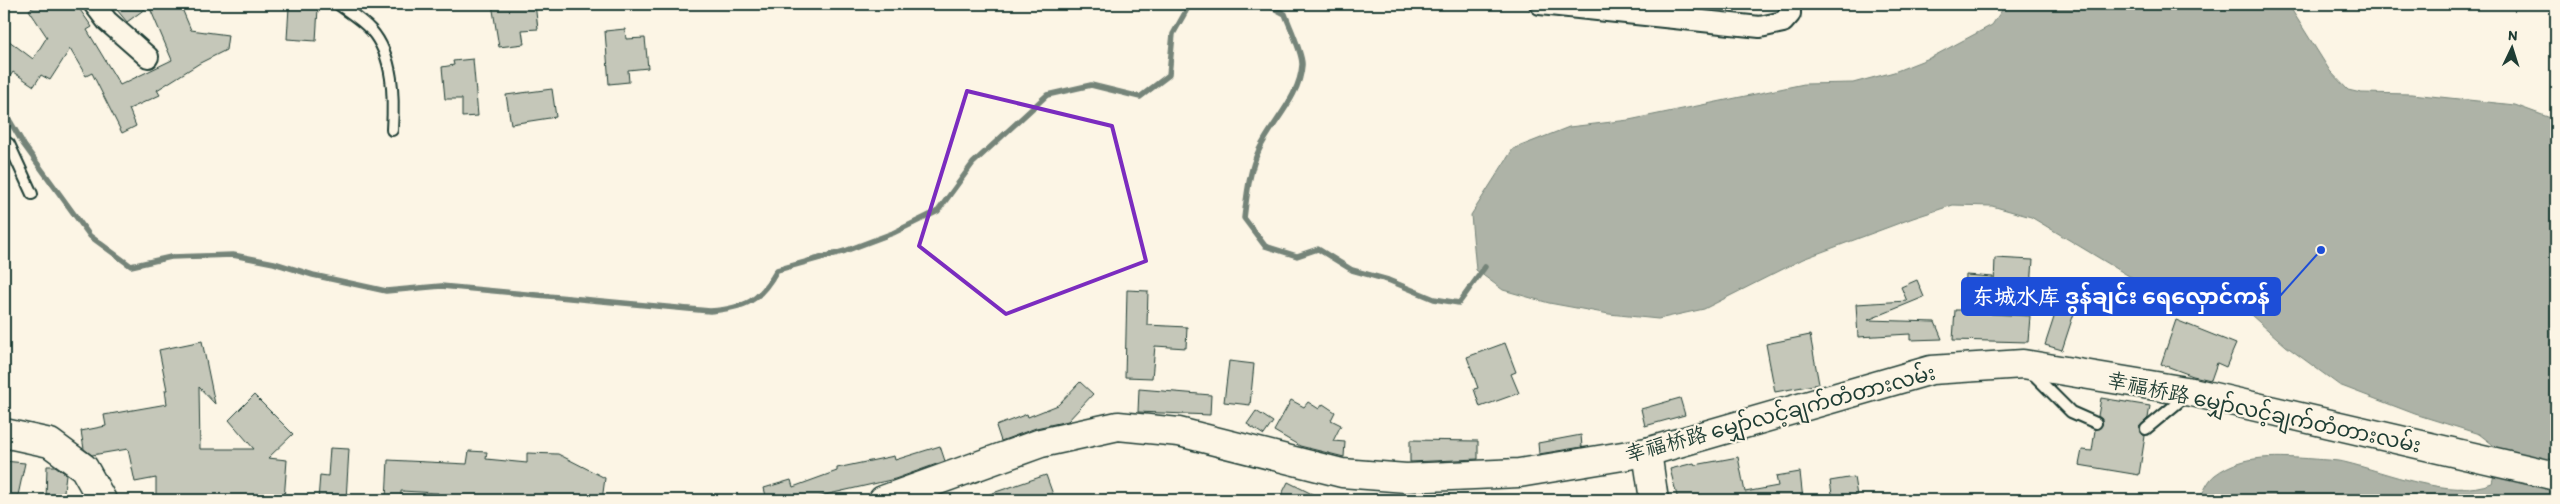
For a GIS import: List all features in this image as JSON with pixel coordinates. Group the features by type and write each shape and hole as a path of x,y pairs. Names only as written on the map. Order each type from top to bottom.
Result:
{"main road":[{"name":"幸福桥路 မျှော်လင့်ချက်တံတားလမ်း","path":"883,500 1041,443 1118,426 1179,432 1342,473 1406,478 1519,473 1647,452 1932,370 2023,364 2192,392 2556,476"},
{"path":"4,433 50,443 84,468 102,500"},
{"path":"1647,452 1654,500"}],"street":[{"path":"94,4 107,21 148,57"},
{"path":"1540,4 1760,27 1783,22 1790,14 1790,4"}],"lane":[{"path":"338,4 371,30 385,52 394,101 392,130"},
{"path":"4,141 9,144 32,194"},
{"path":"2023,364 2071,412 2096,423"},
{"path":"2146,429 2192,392"}],"highlighted area":[{"path":"967,91 1112,126 1146,261 1006,314 919,246"}],"shaded area":[{"path":"2006,4 2288,4 2330,71 2348,90 2361,93 2412,94 2515,105 2556,120 2556,500 2199,500 2208,483 2215,475 2238,463 2263,458 2301,458 2344,462 2418,483 2457,488 2475,487 2492,483 2499,454 2492,444 2479,434 2415,414 2339,385 2286,346 2251,315 2210,298 2155,287 2129,276 2031,217 1992,206 1953,205 1913,218 1803,259 1704,309 1658,319 1609,314 1549,303 1503,290 1476,270 1471,215 1513,149 1569,127 1629,120 1804,84 1853,83 1894,72 1932,57 1992,25"}],"building":[{"path":"38,4 76,4 92,27 87,30 120,85 172,60 149,6 127,22 112,4 180,4 191,30 228,35 226,50 200,63 157,90 160,95 129,109 136,126 122,133 92,73 86,76 70,49 50,80 41,75 34,86 13,72 4,85 4,37 33,59 47,37 29,10"},
{"path":"492,4 535,4 538,29 522,30 524,44 499,47"},
{"path":"289,7 318,8 316,41 287,39"},
{"path":"625,29 626,39 645,38 648,68 628,70 629,82 609,84 605,31"},
{"path":"473,59 478,116 462,117 462,99 445,99 442,67 454,65 453,61"},
{"path":"552,89 556,117 511,124 506,95"},
{"path":"1995,258 2033,260 2031,286 1994,284"},
{"path":"1966,275 1993,277 1991,314 2030,316 2028,342 1953,340 1955,310 1964,310"},
{"path":"1917,280 1924,297 1868,320 1935,322 1942,339 1910,340 1910,334 1858,337 1856,304 1907,301 1901,287"},
{"path":"1127,290 1148,291 1147,325 1187,327 1186,348 1155,346 1152,378 1125,377"},
{"path":"2062,293 2079,298 2062,350 2045,345"},
{"path":"2176,320 2236,344 2226,367 2217,363 2211,380 2193,376 2161,364"},
{"path":"1810,335 1819,384 1775,392 1766,344"},
{"path":"202,341 215,404 199,387 200,449 254,449 229,420 254,395 293,434 268,458 287,460 284,500 156,500 156,478 135,482 128,449 92,455 84,449 81,431 106,426 104,415 167,404 165,390 167,390 159,350"},
{"path":"1505,343 1516,372 1511,374 1519,393 1480,407 1474,389 1478,388 1467,357"},
{"path":"1229,361 1254,364 1250,405 1224,402"},
{"path":"1080,382 1093,394 1068,421 1036,428 1001,441 996,426 1027,414 1028,417 1058,405"},
{"path":"1139,389 1211,395 1210,415 1138,412"},
{"path":"1680,398 1685,415 1645,426 1641,409"},
{"path":"2101,398 2150,406 2148,418 2139,427 2140,433 2145,436 2139,475 2079,465 2082,450 2092,451 2095,430 2102,425 2102,419 2098,416"},
{"path":"1291,400 1304,407 1308,402 1319,409 1323,404 1335,412 1331,420 1341,425 1333,441 1345,442 1344,457 1300,446 1274,431"},
{"path":"1256,411 1273,422 1264,435 1247,424"},
{"path":"1581,435 1582,447 1539,454 1538,443"},
{"path":"1410,440 1478,441 1478,459 1410,462"},
{"path":"940,446 945,461 895,479 810,500 761,500 760,498 766,496 764,488 791,480 793,487 837,471 837,468 894,456 895,460"},
{"path":"330,448 349,449 346,500 318,500 320,475 328,476"},
{"path":"469,451 487,452 486,459 527,463 527,453 558,454 605,478 602,500 438,500 438,493 401,491 401,500 386,500 388,460 467,464"},
{"path":"1738,457 1745,492 1778,486 1776,476 1800,472 1803,500 1678,500 1670,469 1694,463 1695,465"},
{"path":"4,461 25,463 17,500 4,500"},
{"path":"47,466 55,466 66,474 63,500 46,500"},
{"path":"1046,475 1055,500 979,500 978,498"},
{"path":"1854,477 1857,496 1833,500 1830,481"},
{"path":"1288,482 1324,500 1279,500"}],"waterway":[{"path":"4,111 24,145 90,236 131,266 171,257 233,255 274,263 313,275 386,291 441,286 710,311 723,310 743,305 758,296 771,281 777,270 845,251 893,233 938,211 973,163 1047,95 1091,85 1140,97 1169,75 1173,34 1190,4"},
{"path":"1266,4 1285,14 1298,47 1302,65 1300,77 1291,99 1259,150 1249,183 1244,218 1265,246 1297,256 1318,249 1352,270 1388,280 1434,299 1459,303 1485,267"}],"place":[{"name":"东城水库 ဒွန်ချင်း ရေလှောင်ကန်","path":"2321,250"}]}
